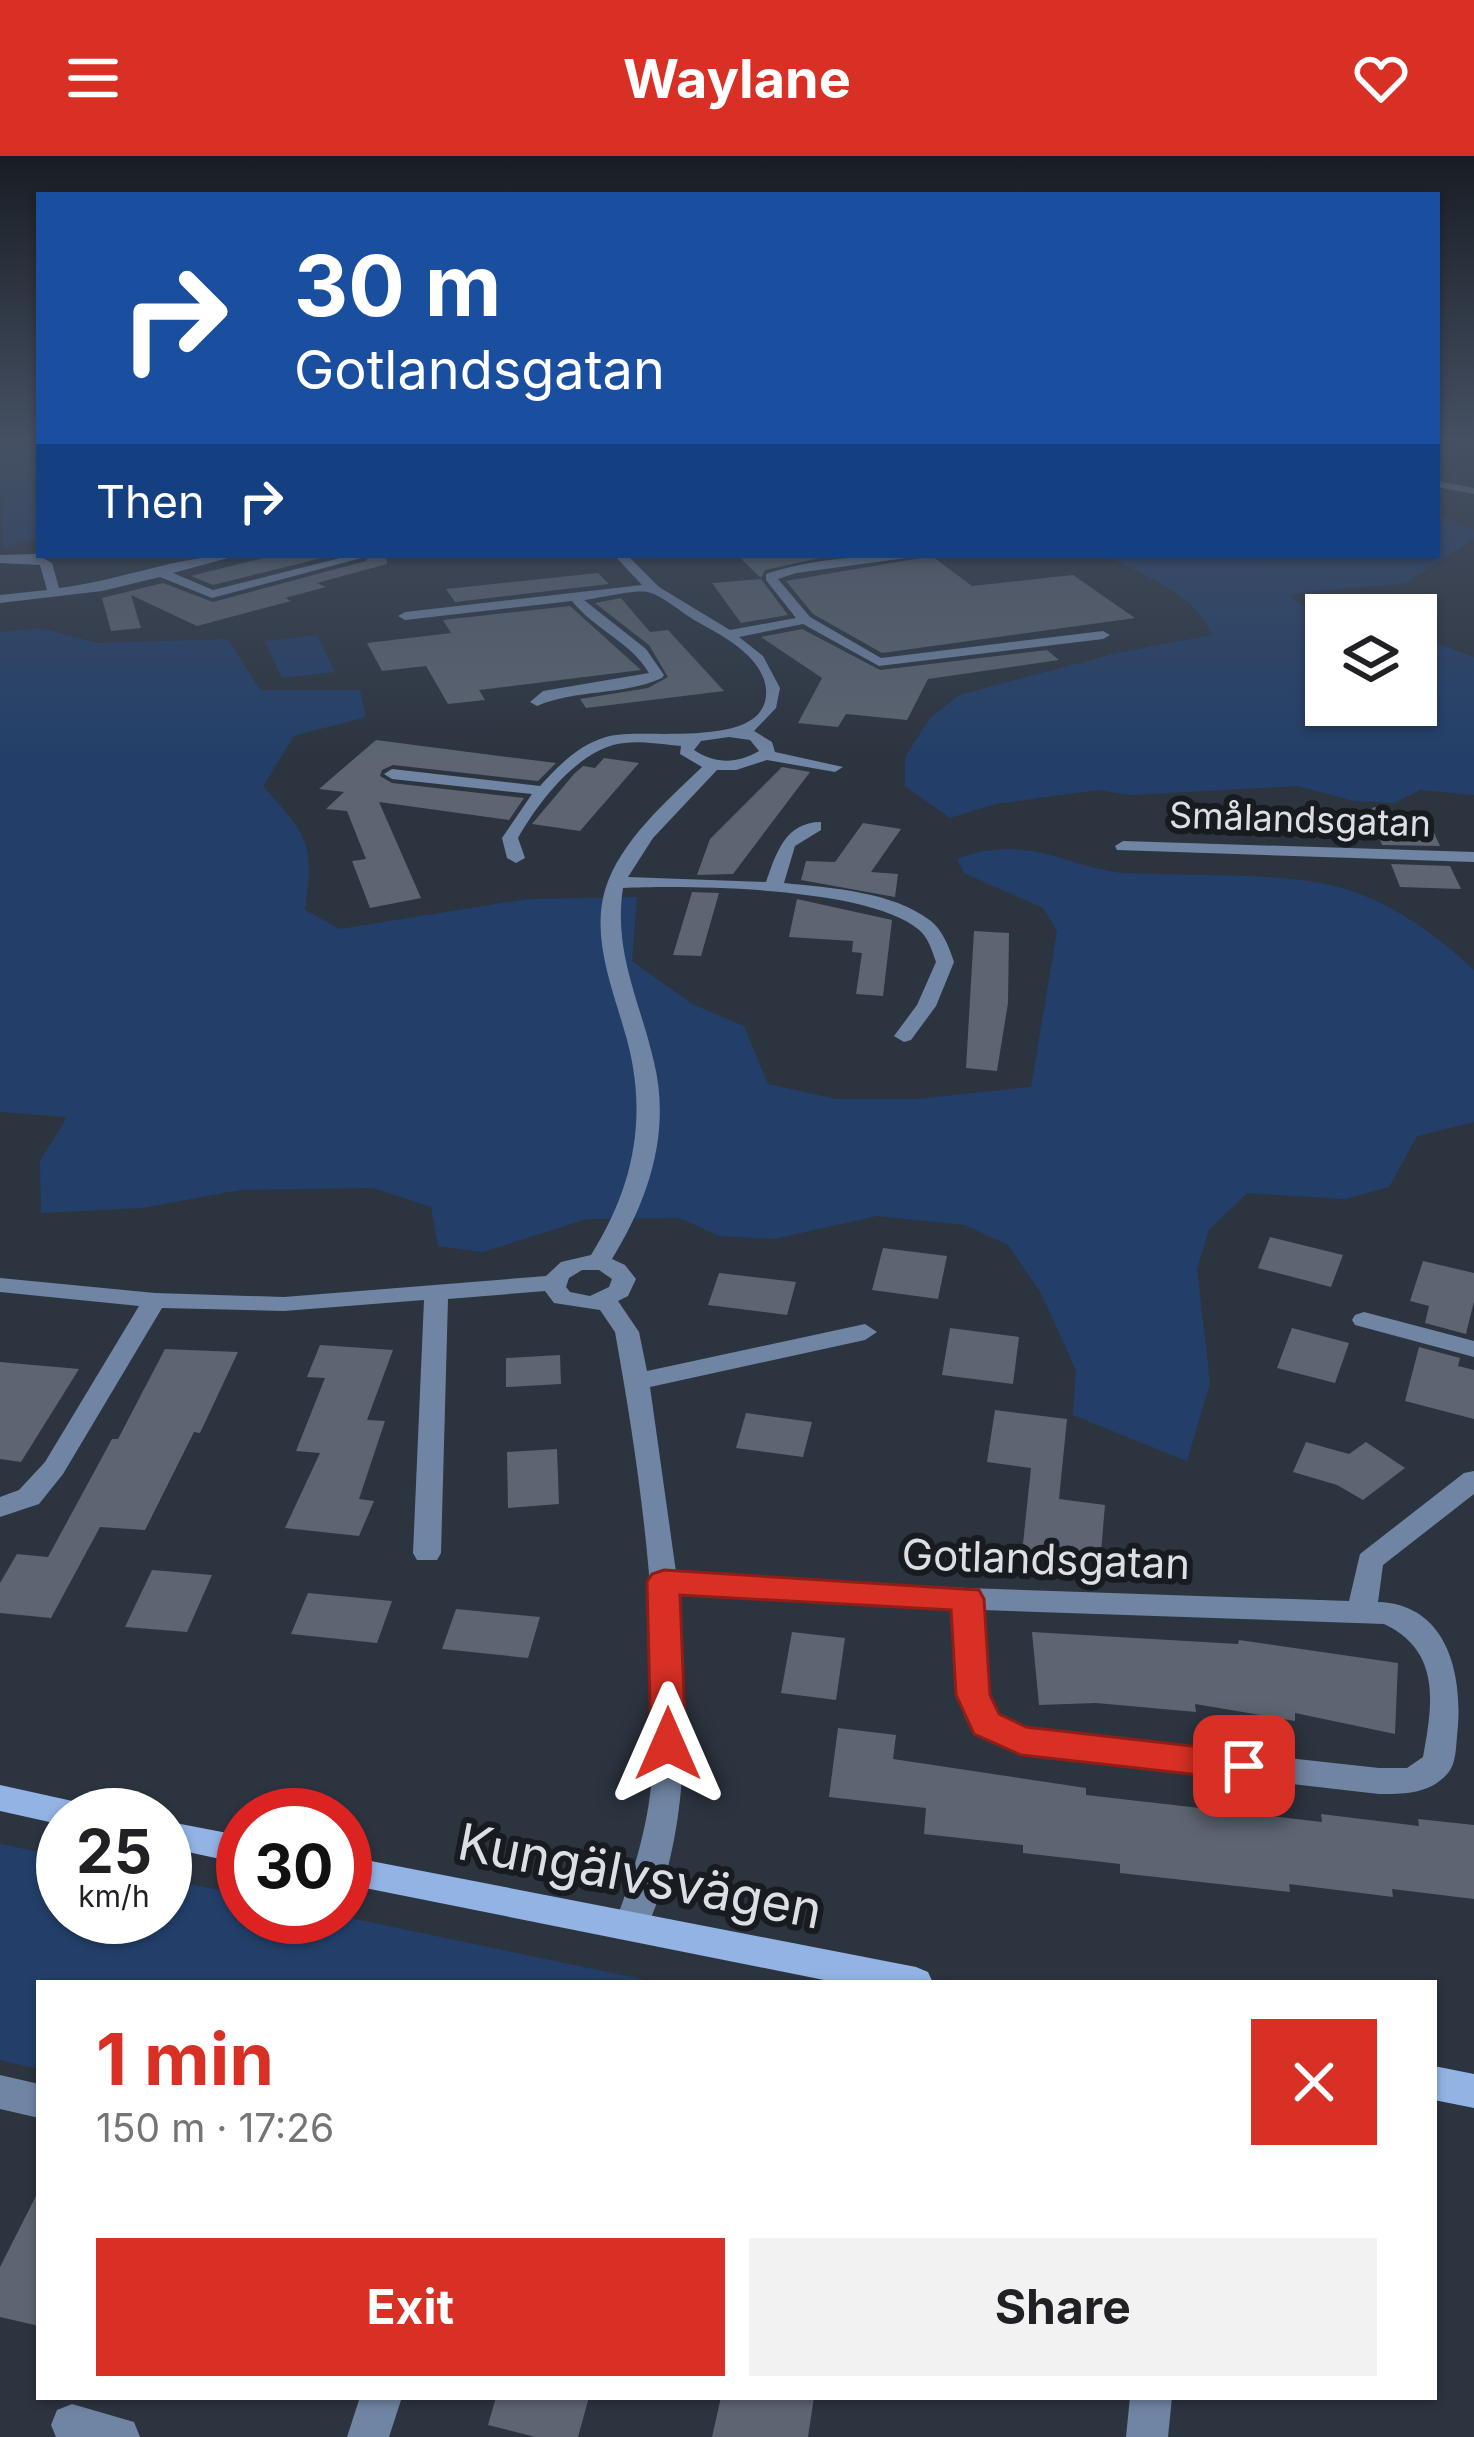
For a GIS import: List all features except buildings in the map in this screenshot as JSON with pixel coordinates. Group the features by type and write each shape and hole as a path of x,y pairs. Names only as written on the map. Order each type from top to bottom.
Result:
{"main road":[{"path":"0,1798 36,1806"},
{"name":"Kungälvsvägen","path":"372,1875 901,1980"},
{"path":"1437,2085 1474,2091"}],"street":[{"path":"0,599 164,574 222,558"},
{"path":"164,574 212,594 355,558"},
{"path":"623,558 651,588 726,634 758,660 773,688 771,704 743,734"},
{"path":"897,558 770,577 805,620 868,659 888,662 1103,635"},
{"path":"0,560 46,562 54,593"},
{"path":"405,616 651,588"},
{"path":"537,702 548,694 641,682 657,675 638,646 596,623 576,598"},
{"path":"726,634 805,620"},
{"path":"516,858 510,838 514,827 544,791 601,744 642,738 688,742 708,734 743,734 765,742 765,755"},
{"path":"688,742 687,754 714,764 744,764 765,755 835,766"},
{"path":"598,1262 620,1230 649,1135 646,1074 609,937 618,882 628,860 714,764"},
{"path":"392,774 544,791"},
{"path":"773,889 788,844 814,826"},
{"name":"Smålandsgatan","path":"1123,846 1474,857"},
{"path":"618,882 843,897 886,907 922,923 938,941 945,962 934,993 904,1036"},
{"path":"0,1285 155,1300 284,1304 436,1296 554,1283 566,1268 598,1262 615,1268 624,1279 620,1292 586,1305 567,1301 554,1283"},
{"path":"427,1553 436,1296"},
{"path":"4,1507 29,1497 54,1468 155,1300"},
{"path":"606,1301 627,1332 664,1582 668,1778 649,1876 631,1926"},
{"path":"1364,1320 1474,1349"},
{"path":"636,1380 674,1376 865,1332"},
{"path":"1362,1610 1370,1561 1474,1480"},
{"name":"Gotlandsgatan","path":"664,1582 967,1599 1389,1613 1421,1629 1442,1665 1442,1737 1437,1764 1413,1781 1379,1781 1021,1741 986,1724 973,1695 967,1599"},
{"path":"0,2092 36,2100"},
{"path":"368,2437 380,2400"},
{"path":"1147,2437 1151,2400"},
{"path":"72,2425 119,2437"}],"shaded area":[{"path":"1440,547 1461,547 1405,583 1291,594 1305,606 1305,726 1437,726 1437,644 1474,657 1474,795 1420,790 1394,803 1354,801 1298,786 1129,795 1098,790 995,804 950,818 905,786 905,757 930,718 959,695 1117,653 1212,635 1181,597 1111,558 1440,558"},
{"path":"41,628 97,643 228,639 260,690 360,690 366,717 294,736 263,786 304,841 309,869 305,910 340,929 528,899 637,897 632,961 692,1004 744,1026 768,1084 836,1099 917,1099 1031,1087 1057,931 1043,908 964,873 957,859 981,852 1022,850 1121,873 1315,882 1357,893 1411,920 1474,970 1474,1122 1417,1136 1389,1187 1346,1199 1247,1193 1209,1230 1197,1269 1210,1383 1187,1461 1073,1415 1076,1370 1041,1293 1008,1245 965,1225 877,1216 774,1239 720,1236 679,1218 587,1219 483,1252 438,1246 431,1207 373,1188 240,1190 141,1208 41,1213 40,1161 67,1117 0,1112 0,632"},
{"path":"317,635 335,672 282,678 265,641"},
{"path":"0,1844 36,1851 36,1944 192,1944 192,1885 216,1889 216,1944 372,1944 372,1923 646,1980 36,1980 36,2068 0,2060"}],"route":[{"path":"668,1744 664,1582 967,1599 973,1695 986,1724 1021,1741 1244,1766"}]}
